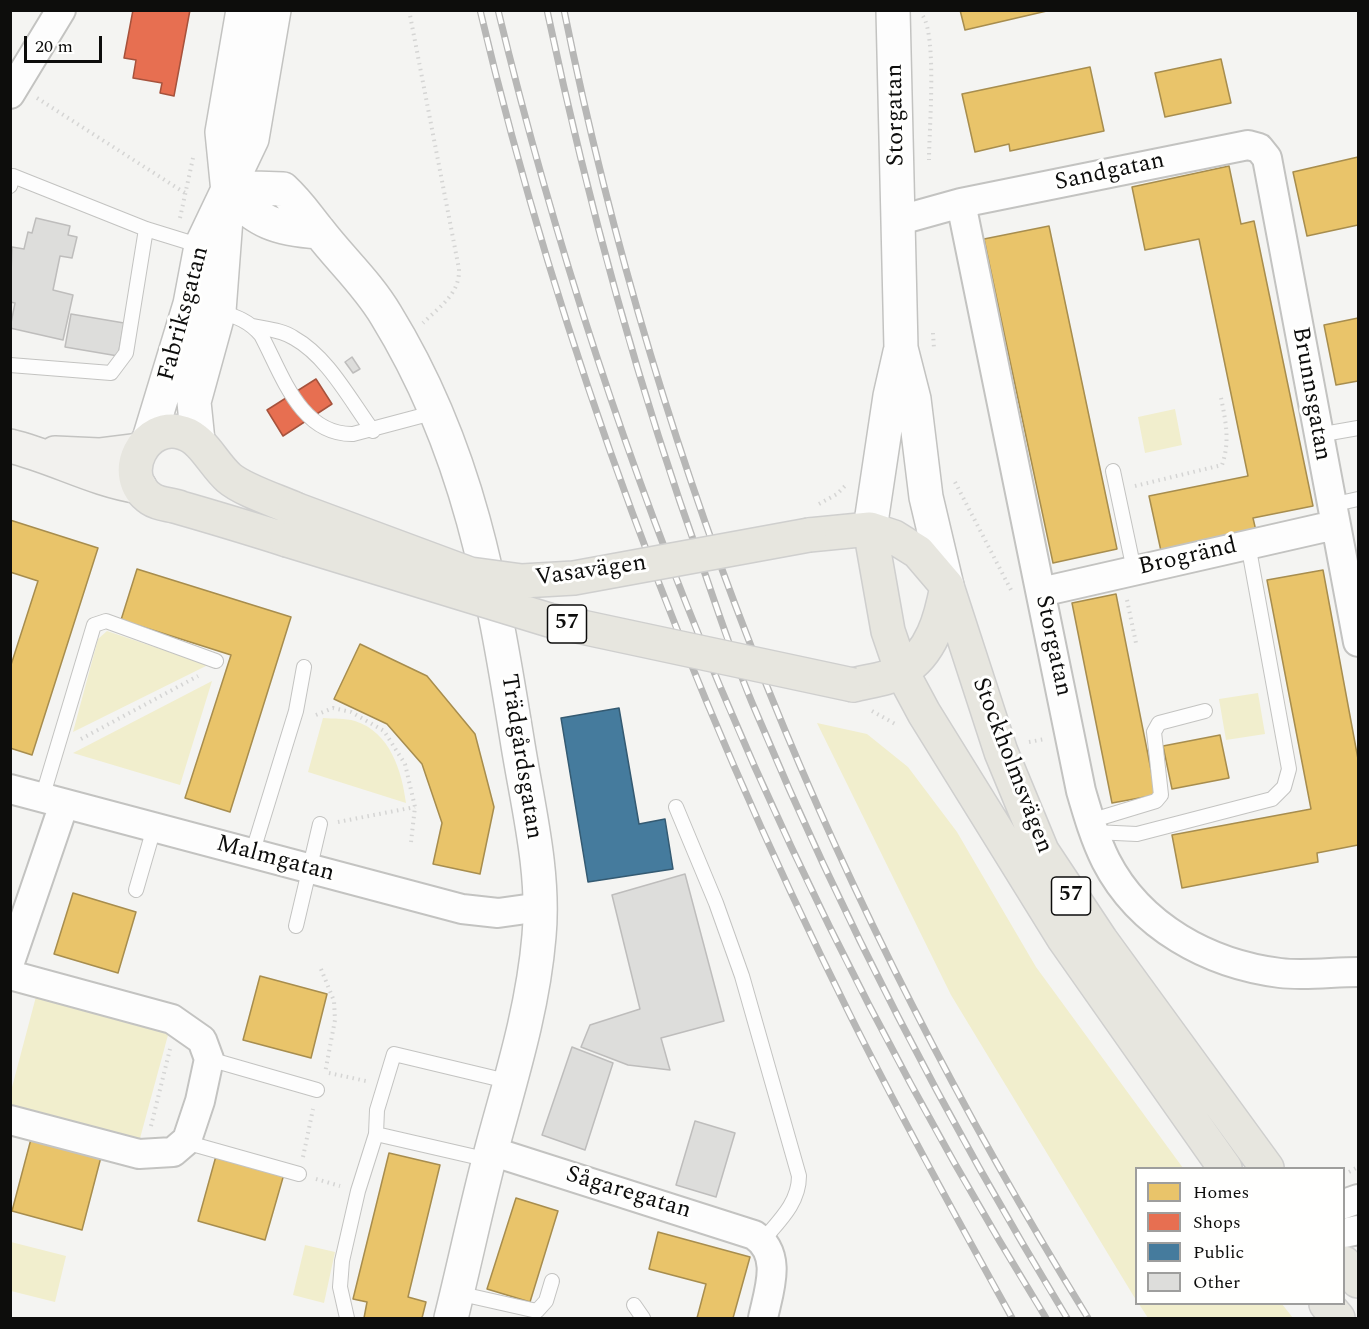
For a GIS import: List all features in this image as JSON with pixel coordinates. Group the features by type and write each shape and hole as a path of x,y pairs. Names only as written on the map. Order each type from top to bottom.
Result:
{"main road":[{"name":"Vasavägen","path":"24,450 99,454 144,445 163,432 177,431 202,447 230,479 291,525 549,620 853,685"},
{"path":"140,487 135,471 144,445"},
{"path":"175,506 189,502 205,486 209,466 202,447"},
{"name":"Vasavägen","path":"24,450 94,477 140,487 151,499 175,506 291,525 470,574 522,581 574,578 811,521 870,529 894,537 918,552 947,586"},
{"name":"Stockholmsvägen","path":"870,529 880,597 902,672 932,725 1064,939 1224,1167"},
{"path":"902,672 922,655 933,635 947,586"},
{"name":"Stockholmsvägen","path":"947,586 1000,752 1042,852 1101,940 1266,1167"},
{"name":"57","path":"853,685 902,672"},
{"name":"57","path":"853,685 932,725"},
{"path":"1345,1264 1359,1281"},
{"path":"1327,1305 1338,1318"}],"street":[{"path":"14,89 61,10"},
{"name":"Fabriksgatan","path":"202,447 194,402 219,311 228,192 222,132 243,10"},
{"name":"Fabriksgatan","path":"144,445 190,304 201,246 252,139 274,10"},
{"name":"Storgatan","path":"870,529 890,396 901,348 900,220 893,10"},
{"name":"Sandgatan","path":"961,203 1248,145 1259,148"},
{"name":"Brunnsgatan","path":"1259,148 1267,158 1333,515 1359,642"},
{"name":"Trädgårdsgatan","path":"228,192 249,213 272,225 319,232 355,271 385,313 436,412 466,489 491,591 537,860 541,907 528,1021 490,1156 454,1306"},
{"path":"900,220 961,203"},
{"name":"Storgatan","path":"961,203 1081,791 1092,827 1107,862 1143,911 1170,934 1207,955 1282,973 1359,972"},
{"name":"Storgatan","path":"901,348 914,399 926,497 947,586"},
{"name":"Brogränd","path":"1041,592 1248,544 1333,515"},
{"name":"Malmgatan","path":"10,789 462,909 498,913 541,907"},
{"path":"10,962 53,801"},
{"path":"10,975 172,1018 202,1040 209,1059 200,1101 184,1142 173,1152 144,1154 10,1120"},
{"name":"Sågaregatan","path":"490,1156 514,1160 731,1225 763,1240"},
{"path":"763,1240 772,1257 772,1264 763,1318"}],"lane":[{"path":"10,186 13,176 146,229 201,246"},
{"path":"10,365 111,373 126,353 146,229"},
{"path":"219,311 246,320 253,326 261,335 296,399 312,421 339,434 373,431 436,412"},
{"path":"253,326 280,331 295,338 312,352 373,431"},
{"path":"1318,435 1359,428"},
{"path":"1113,471 1127,572"},
{"path":"1333,515 1359,499"},
{"path":"1092,827 1137,834 1272,799 1284,787 1289,769 1248,544"},
{"path":"53,801 57,748 94,625 106,621 216,661"},
{"path":"252,854 296,711 304,667"},
{"path":"1092,827 1156,801 1161,795 1154,732 1159,723 1205,711"},
{"path":"675,807 716,903 742,976 799,1176 796,1196 785,1215 763,1240"},
{"path":"296,926 307,869 320,824"},
{"path":"136,891 154,828"},
{"path":"347,1318 340,1287 342,1261 358,1191 376,1134 377,1110 394,1054 511,1082"},
{"path":"209,1059 317,1090"},
{"path":"376,1134 490,1156"},
{"path":"184,1142 299,1174"},
{"path":"454,1306 537,1311 546,1301 552,1281"},
{"path":"634,1305 643,1318"}],"path":[{"path":"409,10 459,269 459,278 450,298 420,325"},
{"path":"14,89 185,193"},
{"path":"1117,489 1222,465 1227,450 1227,430 1221,398"},
{"path":"950,476 1015,597 1041,592"},
{"path":"811,521 849,481"},
{"path":"1127,572 1137,643"},
{"path":"57,748 126,716 215,667 216,661"},
{"path":"296,711 314,716 333,708 342,710 384,731 405,764 415,807 411,842"},
{"path":"320,824 372,817 415,807"},
{"path":"321,969 334,1001 335,1020 326,1072 385,1085"},
{"path":"144,1154 177,1022"},
{"path":"317,1090 299,1174 358,1191"}],"shaded area":[{"path":"1175,409 1182,445 1145,453 1138,417"},
{"path":"107,631 208,665 73,732 98,639"},
{"path":"212,681 180,785 73,753"},
{"path":"1258,693 1265,734 1226,740 1219,699"},
{"path":"323,718 355,721 367,726 377,734 392,754 401,778 406,803 308,772"},
{"path":"817,723 867,734 908,767 957,832 1036,967 1182,1167 1135,1167 1135,1298 951,995"},
{"path":"38,989 171,1024 139,1142 11,1108 11,1091"},
{"path":"11,1242 66,1256 55,1302 11,1291"},
{"path":"305,1245 335,1252 324,1303 293,1295"},
{"path":"1140,1305 1283,1305 1293,1318 1148,1318"}],"building: Homes":[{"path":"960,10 1051,10 965,30"},
{"path":"1221,59 1231,103 1165,117 1155,73"},
{"path":"1090,67 1104,131 1010,151 1009,144 975,152 962,94"},
{"path":"1358,157 1358,225 1307,236 1293,172"},
{"path":"1229,166 1241,224 1254,221 1313,506 1253,518 1256,531 1161,551 1149,496 1248,476 1199,239 1145,250 1132,187"},
{"path":"1049,226 1117,549 1053,563 984,239"},
{"path":"1358,318 1358,381 1336,385 1324,325"},
{"path":"10,520 98,548 32,755 10,748 10,668 38,581 10,572"},
{"path":"137,569 291,617 230,812 185,798 231,655 121,620"},
{"path":"1323,570 1358,759 1358,845 1317,853 1318,862 1182,888 1172,835 1311,809 1267,580"},
{"path":"1116,594 1156,795 1112,803 1072,603"},
{"path":"360,644 427,676 475,734 494,807 480,874 433,864 442,823 422,764 387,724 334,699"},
{"path":"1220,735 1229,778 1172,789 1163,746"},
{"path":"73,893 136,912 118,973 54,954"},
{"path":"260,976 327,994 311,1058 243,1040"},
{"path":"31,1139 101,1157 82,1230 12,1211"},
{"path":"389,1153 440,1165 408,1297 426,1302 422,1318 364,1318 367,1302 353,1299"},
{"path":"216,1156 284,1174 265,1240 198,1221"},
{"path":"516,1198 558,1211 530,1302 487,1289"},
{"path":"658,1232 750,1257 733,1318 697,1318 706,1284 649,1269"}],"building: Shops":[{"path":"133,10 190,10 174,96 160,93 162,83 133,78 136,60 124,58"},
{"path":"316,379 332,404 283,436 267,410"}],"building: Public":[{"path":"619,708 639,824 665,819 673,869 588,882 561,718"}],"building: Other":[{"path":"36,218 70,226 68,235 77,237 72,258 60,256 53,290 73,295 63,340 10,328 15,303 10,302 12,247 24,249 28,232 32,233"},
{"path":"71,314 124,323 118,356 65,347"},
{"path":"352,357 360,369 353,373 345,362"},
{"path":"685,874 724,1021 661,1038 670,1070 628,1065 581,1047 590,1025 640,1009 612,895"},
{"path":"572,1047 613,1063 585,1150 542,1135"},
{"path":"695,1121 735,1133 716,1197 676,1185"}],"railway":[{"path":"480,10 513,141 550,270 592,398 685,650 737,773 851,1017 950,1206 1012,1318"},
{"path":"498,10 544,184 596,355 655,522 720,686 791,847 870,1006 954,1163 1046,1318"},
{"path":"547,10 596,221 635,360 678,497 741,676 825,868 900,1021 981,1171 1067,1318"},
{"path":"564,10 604,185 651,356 706,523 768,688 837,849 913,1007 997,1164 1088,1318"}]}
